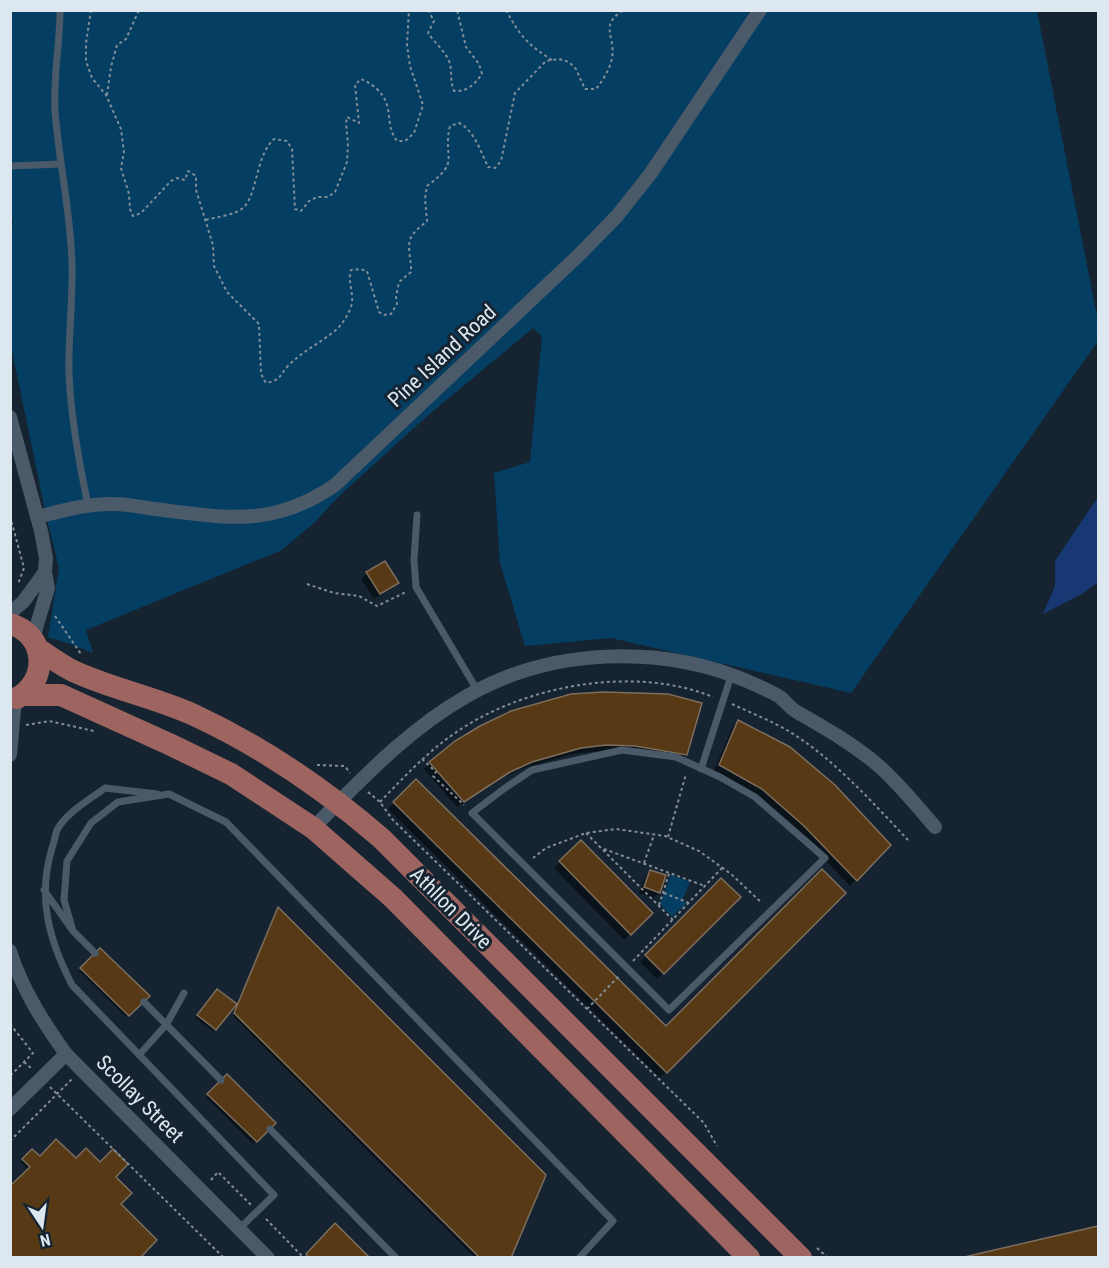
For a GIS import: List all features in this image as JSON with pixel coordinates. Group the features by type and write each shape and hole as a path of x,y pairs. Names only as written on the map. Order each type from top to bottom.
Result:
{"main road":[{"name":"Athllon Drive","path":"10,624 24,630 36,645 71,670 182,710 243,740 293,769 339,802 381,838 807,1252"},
{"path":"16,698 30,689 39,674 40,666 36,645"},
{"name":"Athllon Drive","path":"16,698 61,695 231,774 313,828 393,898 748,1257"}],"street":[{"name":"Pine Island Road","path":"37,517 88,506 114,504 215,517 263,517 293,508 335,485 580,254 617,216 651,173 760,10"},
{"path":"10,417 46,558 45,572 48,588 36,628 36,645"},
{"path":"10,613 23,602 45,572"},
{"path":"313,828 386,754 429,720 477,690 516,674 558,662 597,657 648,657 699,665 779,697 794,710 818,723 877,765 896,781 935,827"},
{"path":"10,755 16,698"},
{"name":"Scollay Street","path":"10,951 31,1001 47,1029 66,1054 268,1257"},
{"path":"10,1109 66,1054"}],"lane":[{"path":"60,10 55,64 55,110 71,224 69,375 88,506"},
{"path":"10,166 61,164"},
{"path":"417,515 414,560 416,587 477,690"},
{"path":"701,769 731,676"},
{"path":"622,750 675,758 689,763 755,797 825,858 669,1011 472,813 532,770 561,763 622,750"},
{"path":"239,1228 274,1195 72,985 49,932 44,889 57,830 73,811 105,788 168,795 226,822 613,1221 579,1257"},
{"path":"73,931 64,900 68,861 91,822 118,802 168,795"},
{"path":"44,889 73,931 95,953"},
{"path":"139,1055 166,1025 184,993"},
{"path":"144,1002 221,1080"},
{"path":"270,1130 396,1257"}],"path":[{"path":"91,10 86,43 87,61 92,78 101,87 121,129 124,152 121,168 133,216 141,213 171,181 177,178 185,180 188,171 196,176 196,190 213,245 214,266 226,292 259,324 261,374 266,383 277,381 303,352 333,333 344,321 352,304 352,287 349,277 351,270 360,268 367,271 379,312 384,315 391,314 397,304 399,282 411,272 412,261 409,250 412,236 427,221 425,199 427,186 443,175 448,167 450,158 447,140 450,126 459,123 465,126 475,140 488,167 495,168 501,161 515,93 546,61 559,59 568,62 576,69 585,89 596,88 612,60 613,47 609,24 613,17 624,10"},
{"path":"107,99 111,67 117,45 126,39 139,10"},
{"path":"206,220 242,210 250,198 267,146 274,139 287,141 292,149 295,209 301,211 309,201 317,197 328,197 335,192 347,162 347,117 359,123 356,85 361,79 369,82 387,101 391,132 397,141 405,141 414,133 423,105 410,66 406,45 409,10"},
{"path":"428,10 434,21 428,33 448,59 451,69 450,81 454,91 461,91 475,84 482,74 479,64 466,47 457,10"},
{"path":"506,10 528,44 552,60"},
{"path":"10,516 24,568 16,588"},
{"path":"308,584 334,593 359,596 377,606 416,587"},
{"path":"380,802 422,759 459,730 503,706 579,685 654,682 707,694 790,732 812,748 872,802 908,840"},
{"path":"422,759 436,772 433,776 472,813"},
{"path":"668,837 689,763"},
{"path":"392,819 704,1123 718,1149"},
{"path":"524,865 546,848 586,833 616,829 654,834 668,837 699,851 755,894 770,912"},
{"path":"586,833 673,920"},
{"path":"644,863 654,834"},
{"path":"601,848 705,886"},
{"path":"587,1009 723,868"},
{"path":"659,905 670,873"},
{"path":"663,893 689,903"},
{"path":"10,1024 33,1053 10,1076"},
{"path":"24,1062 224,1257"},
{"path":"10,1141 81,1070"},
{"path":"807,1252 828,1257"}],"shaded area":[{"path":"11,11 1037,11 1098,321 1098,341 851,693 611,638 525,646 500,563 494,473 530,462 542,336 533,328 426,417 337,498 315,522 282,550 86,630 93,653 48,637 59,568 11,346 10,245 13,221 10,216"},
{"path":"1098,497 1098,582 1082,594 1043,614 1055,586 1055,561"},
{"path":"671,875 690,882 682,901 687,903 672,917 660,904"}],"building":[{"path":"385,561 399,583 380,594 366,572"},
{"path":"603,692 668,694 702,703 687,755 635,746 606,745 581,748 532,762 510,772 464,802 429,762 455,741 511,711 571,694"},
{"path":"738,720 790,747 835,785 891,845 857,881 803,825 762,789 719,765"},
{"path":"416,779 666,1026 822,869 846,893 667,1073 393,802"},
{"path":"581,840 653,913 631,935 559,861"},
{"path":"650,870 666,875 660,893 644,887"},
{"path":"721,878 741,897 664,974 645,955"},
{"path":"278,907 546,1175 511,1258 480,1258 234,1013"},
{"path":"100,948 150,996 129,1016 80,968"},
{"path":"217,989 237,1004 216,1030 197,1015"},
{"path":"227,1074 276,1123 257,1142 207,1094"},
{"path":"56,1139 76,1158 86,1148 100,1162 113,1149 128,1164 116,1177 132,1193 121,1204 157,1240 140,1258 10,1258 10,1186 30,1167 22,1159 32,1149 40,1156"},
{"path":"335,1223 370,1258 309,1258 306,1254"},
{"path":"1098,1226 1098,1258 960,1258"}]}
